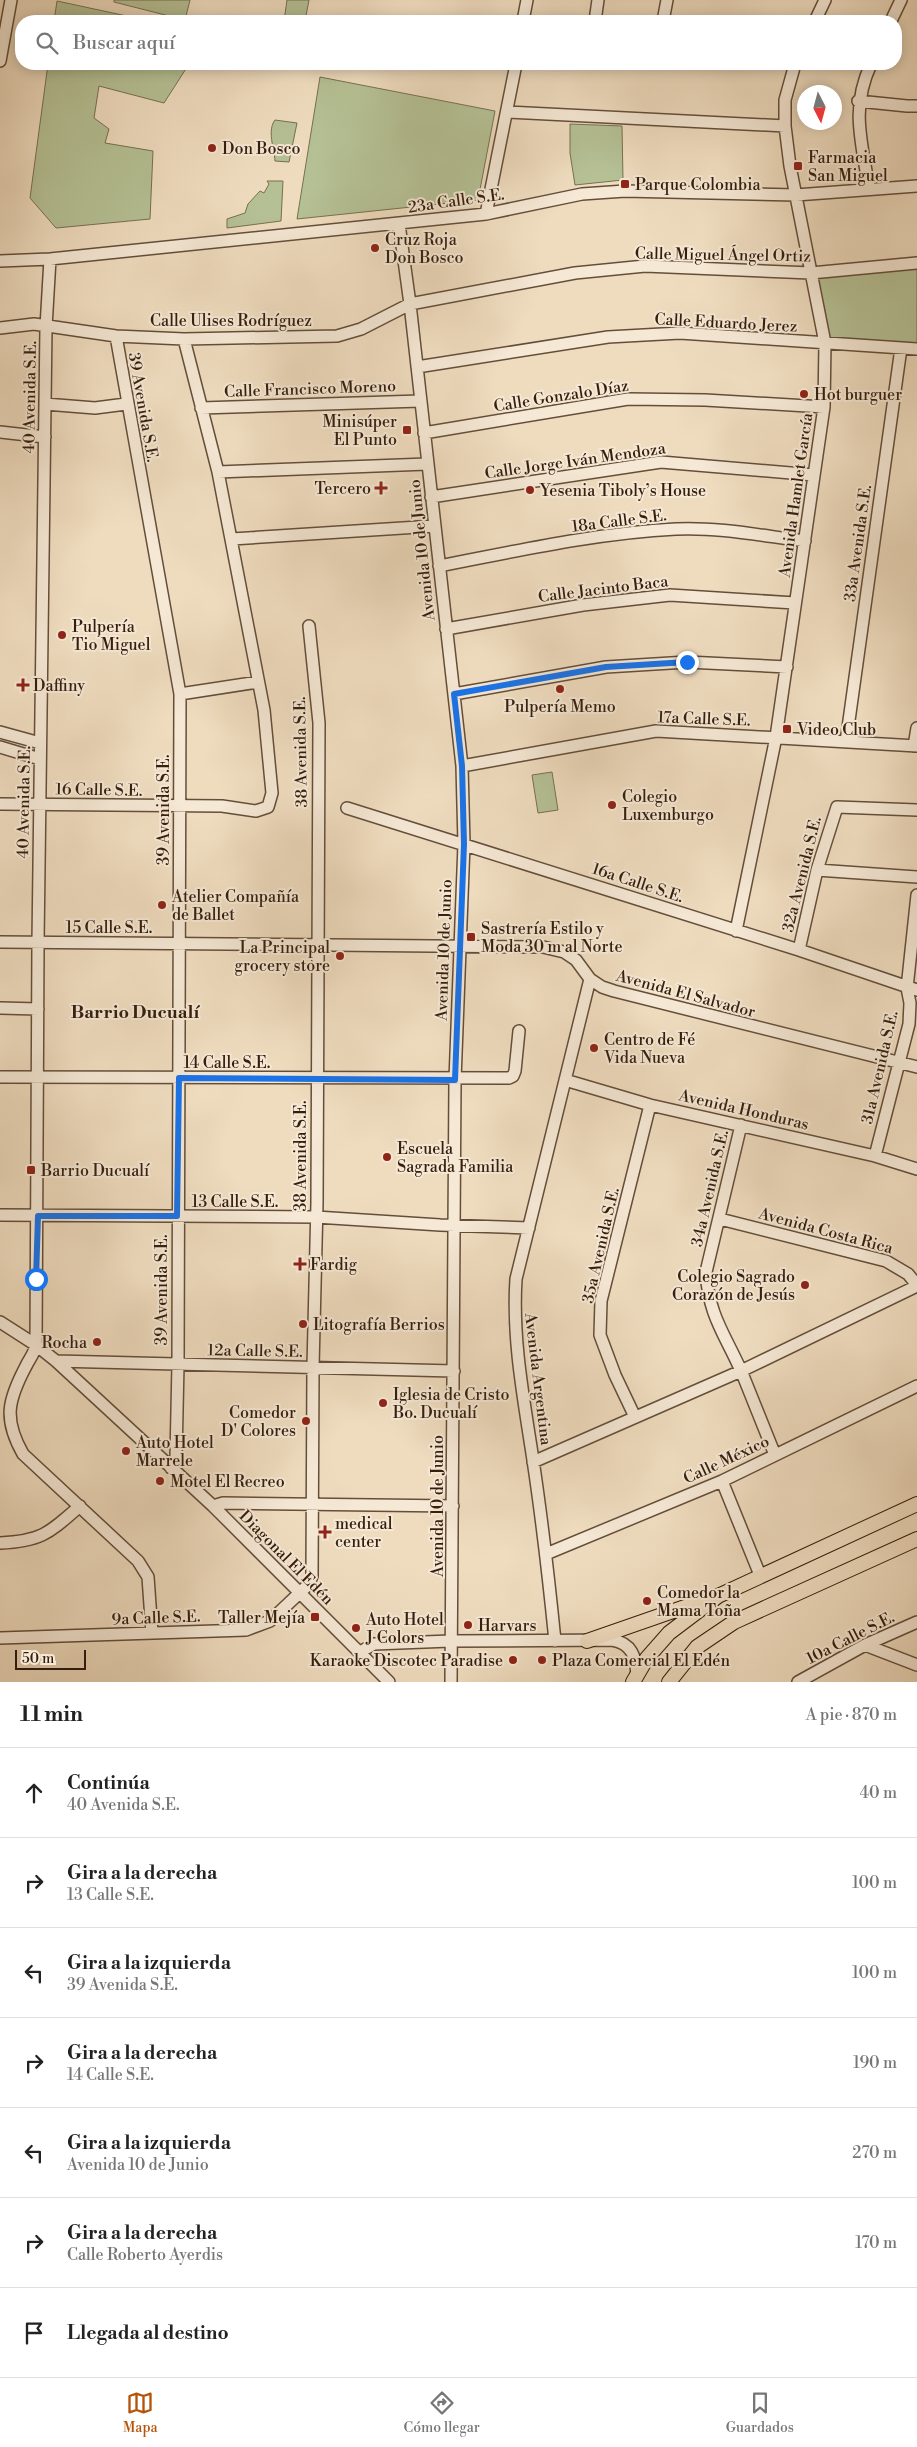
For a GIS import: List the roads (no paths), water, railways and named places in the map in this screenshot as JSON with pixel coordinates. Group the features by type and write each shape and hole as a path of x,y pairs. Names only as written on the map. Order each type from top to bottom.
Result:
{"main road":[{"path":"587,1641 718,1596 917,1504"},
{"path":"669,1682 697,1647 734,1622 917,1539"},
{"path":"635,1679 647,1658 669,1633 718,1596"},
{"path":"683,1664 683,1682"}],"street":[{"path":"0,61 3,24 11,0"},
{"path":"524,15 526,0"},
{"path":"596,15 598,0"},
{"path":"664,15 667,0"},
{"path":"818,15 825,0"},
{"path":"894,15 901,0"},
{"path":"486,214 515,70"},
{"name":"Avenida Hamlet García","path":"736,931 776,737 824,407 825,343 796,194 785,126 785,100 793,70"},
{"path":"868,70 858,101 858,120 869,189"},
{"path":"858,101 917,106"},
{"path":"507,112 785,126"},
{"name":"23a Calle S.E.","path":"0,261 50,259 486,214 582,194 617,192 796,194 917,186"},
{"name":"Avenida 10 de Junio","path":"399,224 410,304 462,766 464,844 458,946 455,1080 451,1682"},
{"name":"40 Avenida S.E.","path":"36,1345 40,743 46,326 50,259"},
{"name":"Calle Miguel Ángel Ortiz","path":"410,304 575,273 645,266 811,273 917,263"},
{"name":"Calle Ulises Rodríguez","path":"0,328 34,324 116,336 184,339 337,336 361,329 410,304"},
{"name":"Calle Eduardo Jerez","path":"416,367 608,337 680,333 917,349"},
{"name":"39 Avenida S.E.","path":"116,336 126,404 180,694 178,1364 176,1457 171,1468"},
{"path":"180,694 258,682 218,472 184,339"},
{"name":"33a Avenida S.E.","path":"846,742 901,348"},
{"name":"Calle Gonzalo Díaz","path":"424,433 628,400 705,400 824,407"},
{"name":"Calle Francisco Moreno","path":"201,408 420,402"},
{"path":"45,404 94,408 126,404"},
{"path":"0,432 45,438"},
{"name":"Calle Jorge Iván Mendoza","path":"431,497 661,462 814,475"},
{"path":"218,472 427,464"},
{"path":"232,539 434,526"},
{"name":"18a Calle S.E.","path":"439,566 624,533 678,529 729,531 806,541"},
{"name":"Calle Jacinto Baca","path":"446,629 583,605 670,595 795,603"},
{"name":"38 Avenida S.E.","path":"300,1593 309,1584 312,1576 316,1217 319,724 309,626"},
{"path":"454,694 606,667 687,662 787,667"},
{"name":"16 Calle S.E.","path":"0,804 222,806 256,811 268,807 272,793 264,710 258,682"},
{"path":"916,746 917,728"},
{"name":"17a Calle S.E.","path":"462,766 656,730 916,746"},
{"path":"0,732 40,743"},
{"path":"0,747 40,759"},
{"name":"32a Avenida S.E.","path":"799,950 817,870 837,807 917,810"},
{"name":"16a Calle S.E.","path":"347,808 799,950 912,989"},
{"path":"817,870 917,877"},
{"name":"31a Avenida S.E.","path":"875,1156 909,1024 917,895"},
{"name":"15 Calle S.E.","path":"0,942 180,943 317,947 458,946"},
{"name":"Avenida El Salvador","path":"458,946 543,947 564,952 576,960 590,979 602,987 620,993 917,1067"},
{"name":"Avenida Argentina","path":"555,1641 546,1554 516,1346 514,1308 516,1279 590,979"},
{"path":"0,1008 38,1009"},
{"name":"14 Calle S.E.","path":"0,1077 455,1080 509,1078 513,1076 519,1031"},
{"name":"Avenida Honduras","path":"565,1080 650,1105 875,1156 917,1169"},
{"name":"35a Avenida S.E.","path":"635,1417 614,1375 600,1335 601,1301 650,1105"},
{"name":"34a Avenida S.E.","path":"741,1125 706,1272 708,1295 713,1315 741,1371 775,1455"},
{"name":"13 Calle S.E.","path":"0,1215 316,1217 454,1226 529,1228"},
{"name":"Avenida Costa Rica","path":"720,1219 886,1261 908,1274 917,1286"},
{"path":"533,1462 741,1371 917,1286"},
{"name":"Diagonal El Edén","path":"0,1322 36,1345 56,1361 213,1506 389,1682"},
{"path":"36,1345 33,1355 26,1364 14,1395 9,1421 15,1440 23,1454 138,1561 148,1577 152,1633"},
{"name":"12a Calle S.E.","path":"56,1361 454,1372"},
{"name":"Calle México","path":"546,1554 722,1481 917,1386"},
{"path":"722,1481 760,1575"},
{"path":"213,1506 223,1503 313,1503 453,1506"},
{"path":"0,1543 29,1541 43,1536 80,1506"},
{"name":"9a Calle S.E.","path":"0,1638 246,1630 270,1621 300,1593"},
{"name":"10a Calle S.E.","path":"798,1682 865,1645 917,1622"},
{"path":"360,1652 374,1644 450,1641 612,1640 627,1645 635,1658 635,1679"},
{"path":"865,1645 917,1664"}],"place":[{"name":"Don Bosco","path":"212,148"},
{"name":"Farmacia San Miguel","path":"798,166"},
{"name":"Parque Colombia","path":"625,184"},
{"name":"Cruz Roja Don Bosco","path":"375,248"},
{"name":"Hot burguer","path":"804,394"},
{"name":"Minisúper El Punto","path":"407,430"},
{"name":"Tercero","path":"381,488"},
{"name":"Yesenia Tiboly’s House","path":"530,490"},
{"name":"Pulpería Tio Miguel","path":"62,635"},
{"name":"Daffiny","path":"23,685"},
{"name":"Pulpería Memo","path":"560,689"},
{"name":"Video Club","path":"787,729"},
{"name":"Colegio Luxemburgo","path":"612,805"},
{"name":"Atelier Compañía de Ballet","path":"162,905"},
{"name":"Sastrería Estilo y Moda 30 m al Norte","path":"471,937"},
{"name":"La Principal grocery store","path":"340,956"},
{"name":"Centro de Fé Vida Nueva","path":"594,1048"},
{"name":"Escuela Sagrada Familia","path":"387,1157"},
{"name":"Barrio Ducualí","path":"31,1170"},
{"name":"Fardig","path":"300,1264"},
{"name":"Colegio Sagrado Corazón de Jesús","path":"805,1285"},
{"name":"Litografía Berrios","path":"303,1324"},
{"name":"Rocha","path":"97,1342"},
{"name":"Iglesia de Cristo Bo. Ducualí","path":"383,1403"},
{"name":"Comedor D' Colores","path":"306,1421"},
{"name":"Auto Hotel Marrele","path":"126,1451"},
{"name":"Motel El Recreo","path":"160,1481"},
{"name":"medical center","path":"325,1532"},
{"name":"Comedor la Mama Toña","path":"647,1601"},
{"name":"Taller Mejía","path":"315,1617"},
{"name":"Harvars","path":"468,1625"},
{"name":"Auto Hotel J Colors","path":"356,1628"},
{"name":"Karaoke Discotec Paradise","path":"513,1660"},
{"name":"Plaza Comercial El Edén","path":"542,1660"}],"district":[{"name":"Barrio Ducualí","path":"135,1012"}]}
